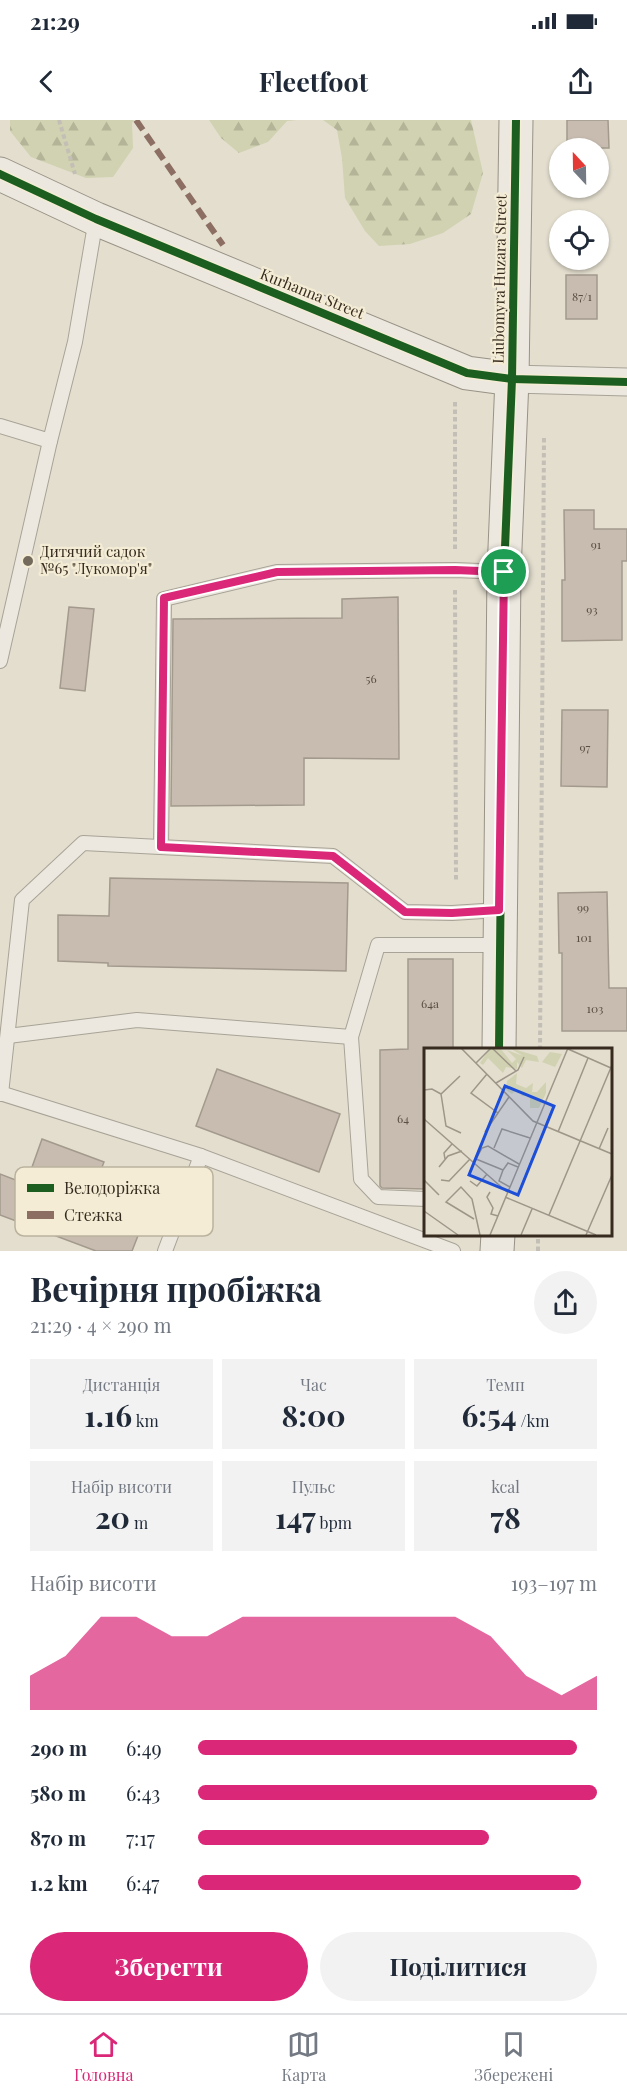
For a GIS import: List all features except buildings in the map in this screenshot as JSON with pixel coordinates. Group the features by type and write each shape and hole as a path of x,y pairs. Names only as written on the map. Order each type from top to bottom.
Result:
{"street":[{"name":"Liubomyra Huzara Street","path":"499,1048 498,945 504,572 512,379 516,120"},
{"name":"Kurhanna Street","path":"0,174 96,219 467,373 512,379 627,382"},
{"path":"497,1251 498,1236"}],"lane":[{"path":"0,661 75,342 96,219"},
{"path":"0,426 50,441"},
{"path":"161,847 164,598 277,572 455,570 504,572"},
{"path":"453,1251 201,1156 1,1094 22,900 83,843 333,856 405,912 452,913 499,910"},
{"path":"424,1199 378,1197 361,1179 351,1037 378,945 498,945"},
{"path":"8,1036 137,1020 351,1037"},
{"path":"197,1167 201,1156"},
{"path":"165,1251 171,1236"}],"path":[{"path":"59,120 78,183"},
{"path":"455,390 456,880"},
{"path":"540,1048 544,428"}],"green space":[{"path":"10,120 134,120 132,123 133,148 113,177 86,178 31,157 10,131"},
{"path":"209,120 297,120 287,121 268,142 239,153 221,138"},
{"path":"323,120 471,120 483,173 471,214 443,233 410,244 379,246 365,231 345,198 337,130"}],"marked path":[{"path":"136,120 223,245"}],"cycle path":[{"path":"499,1048 504,572 512,379 516,120"},
{"path":"0,174 96,219 467,373 512,379 627,382"}],"place":[{"name":"Дитячий садок №65 \"Лукомор'я\"","path":"28,561"}],"route":[{"path":"455,570 504,572 499,910 452,913 405,912 333,856 161,847 164,598 277,572 455,570"}]}
